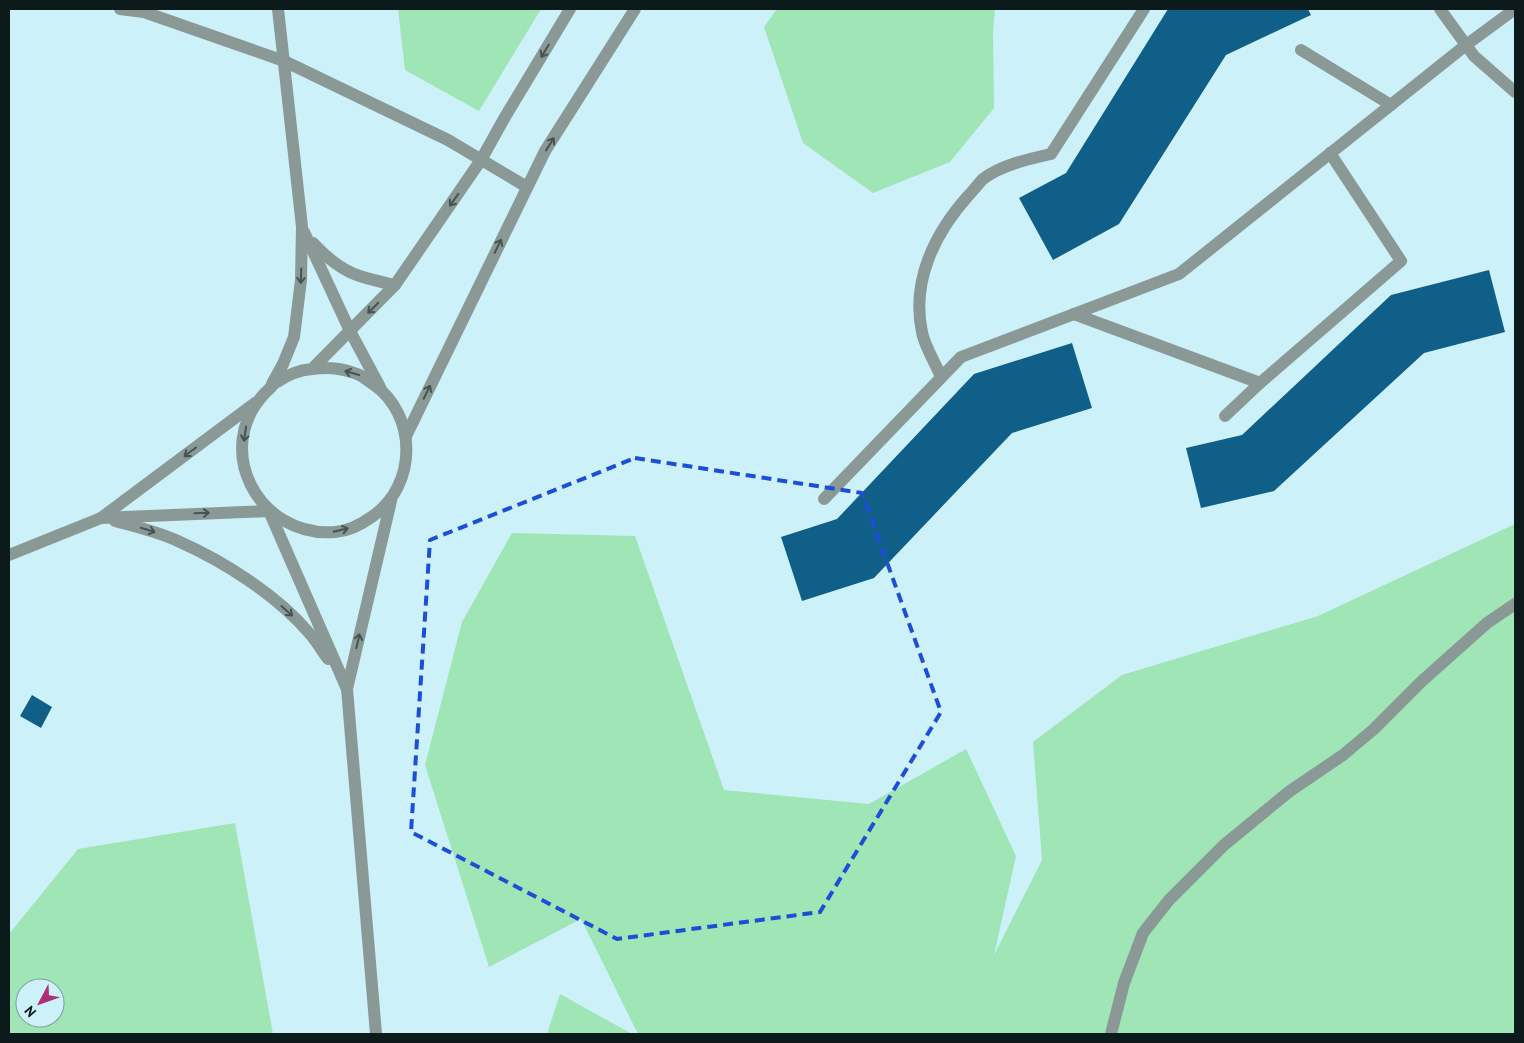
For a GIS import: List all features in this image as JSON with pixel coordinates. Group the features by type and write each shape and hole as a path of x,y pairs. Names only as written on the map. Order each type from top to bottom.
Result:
{"lane":[{"path":"120,9 142,10 284,61 448,140 527,187"},
{"path":"268,391 284,364 294,337 301,280 302,227 278,9"},
{"path":"312,369 395,285 481,160 570,9"},
{"path":"406,436 545,151 634,9"},
{"path":"941,377 922,333 919,304 924,269 938,234 958,207 984,179 1012,164 1051,154 1144,9"},
{"path":"1440,9 1474,56 1515,92"},
{"path":"824,500 961,357 1180,274 1466,45 1515,9"},
{"path":"1301,50 1391,105"},
{"path":"1225,416 1260,383 1401,261 1330,153"},
{"path":"302,227 313,243 328,259 343,270 367,280 395,285"},
{"path":"257,402 245,427 242,456 248,483 264,507 285,523 310,532 336,532 362,524 383,509 398,488 406,463 406,436 398,411 382,390 350,331 302,227"},
{"path":"1074,314 1260,383"},
{"path":"9,554 101,518 257,402 277,382 303,370 331,367 358,374 382,390"},
{"path":"376,1034 347,688 391,498"},
{"path":"101,518 269,511"},
{"path":"269,511 347,688"},
{"path":"101,518 156,532 223,563 262,590 311,634 347,688"},
{"path":"1111,1034 1124,983 1142,933 1169,900 1224,845 1290,791 1344,755 1479,630 1515,604"}],"highlighted area":[{"path":"635,458 862,493 941,712 820,912 617,939 411,832 430,540"}],"green space":[{"path":"398,9 541,9 479,111 405,70"},
{"path":"777,9 995,9 993,32 994,108 950,162 873,193 803,143 764,27"},
{"path":"1515,524 1515,1034 638,1034 581,919 489,967 425,765 462,622 512,533 635,536 724,790 869,804 966,749 1016,856 994,955 1042,860 1033,742 1122,675 1318,616"},
{"path":"235,823 273,1034 9,1034 9,934 78,849"},
{"path":"560,994 632,1034 547,1034"}],"building":[{"path":"1168,9 1308,9 1311,15 1226,55 1119,224 1053,260 1019,198 1066,173"},
{"path":"1489,270 1505,332 1424,353 1274,491 1201,508 1186,448 1242,435 1391,295"},
{"path":"1072,343 1092,408 1012,433 874,578 802,601 781,537 837,519 974,374"},
{"path":"32,695 52,707 41,728 20,716"}]}
